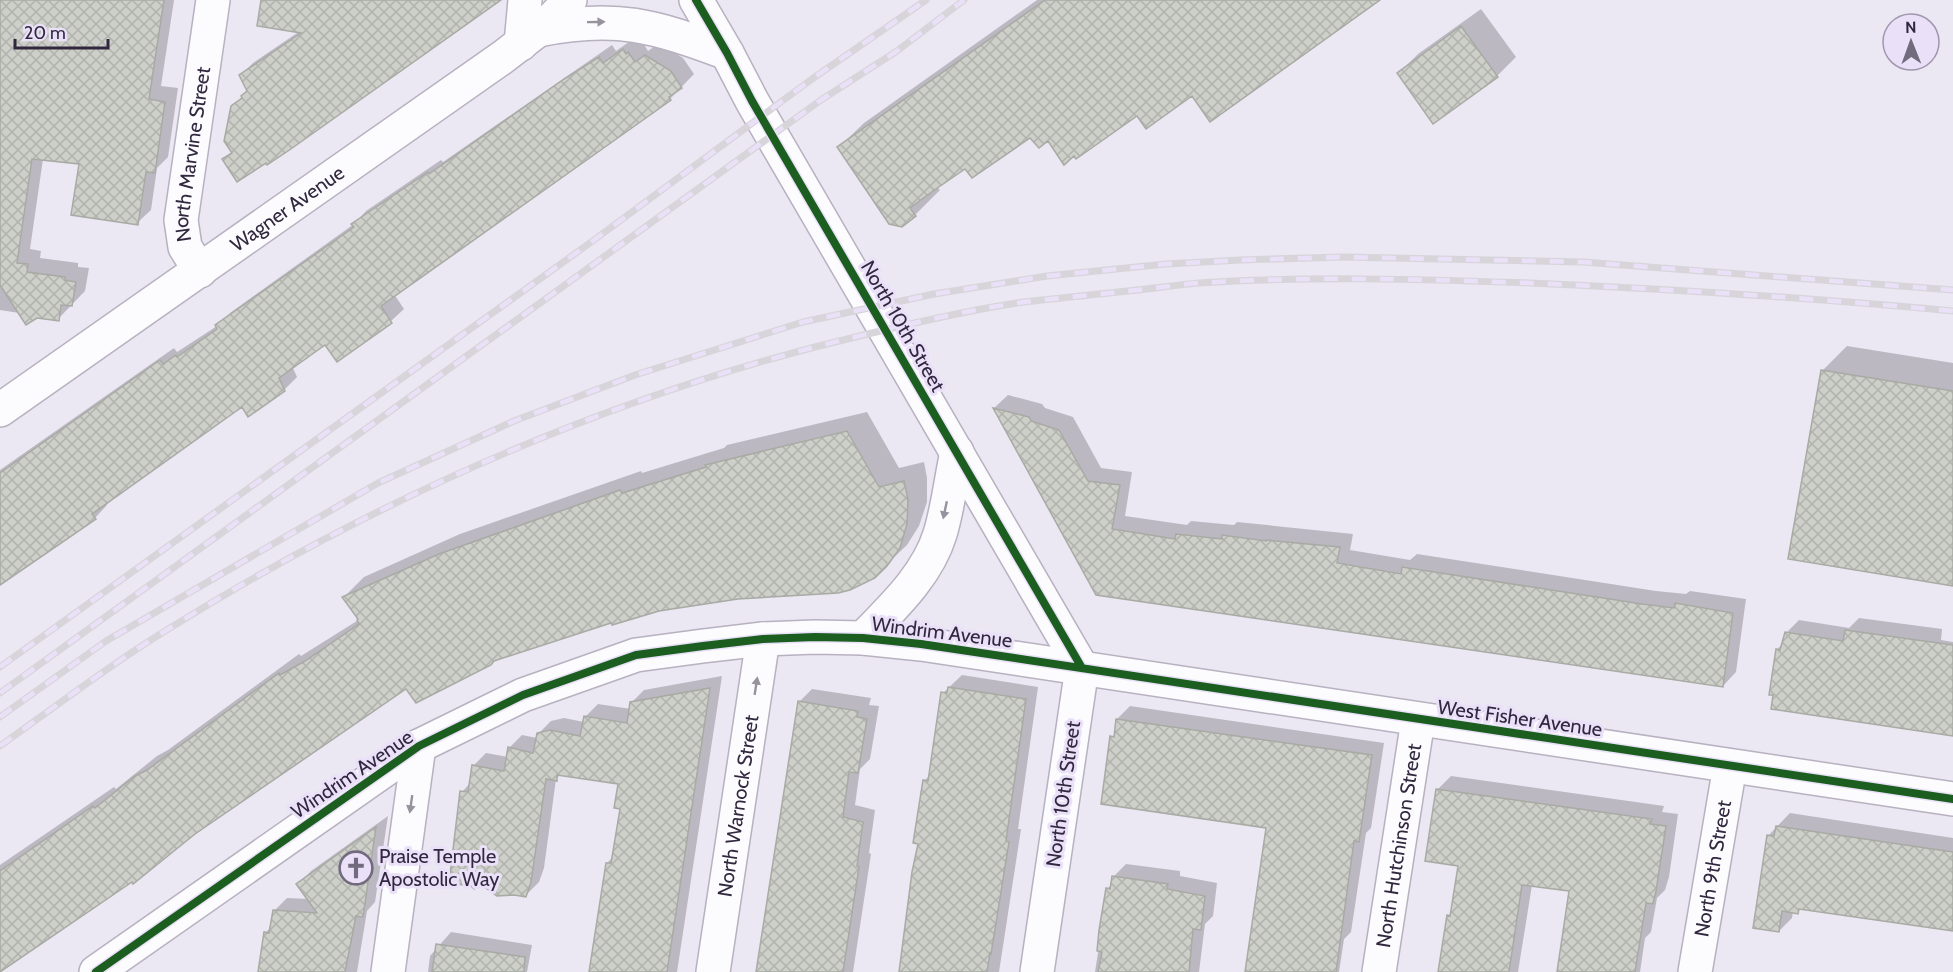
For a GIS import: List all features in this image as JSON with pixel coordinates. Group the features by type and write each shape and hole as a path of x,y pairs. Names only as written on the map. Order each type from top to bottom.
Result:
{"street":[{"name":"North Marvine Street","path":"200,271 185,247 181,220 213,0"},
{"path":"525,0 529,37 587,22 632,23 728,53"},
{"name":"Wagner Avenue","path":"0,410 529,37 570,0"},
{"name":"North 10th Street","path":"696,0 728,53 752,101 1082,668 1037,972"},
{"path":"863,638 895,604 926,563 939,535 957,452"},
{"name":"Windrim Avenue","path":"96,972 419,746 523,694 636,655 763,639 863,638 921,644 1082,668"},
{"name":"North Warnock Street","path":"712,972 763,639"},
{"name":"West Fisher Avenue","path":"1082,668 1953,799"},
{"name":"North Hutchinson Street","path":"1379,972 1418,720"},
{"path":"388,972 419,746"},
{"name":"North 9th Street","path":"1695,972 1730,766"}],"building":[{"path":"0,0 164,0 149,99 165,102 155,173 146,172 138,225 71,215 79,164 32,159 17,263 28,264 27,272 65,277 65,280 76,282 72,306 61,305 59,321 37,318 26,325 0,285"},
{"path":"261,0 501,0 288,151 237,182 222,159 232,153 224,141 231,106 247,91 239,75 301,33 257,26"},
{"path":"1045,0 1380,0 1210,122 1192,96 1146,129 1137,116 1076,159 1074,156 1064,165 1048,141 1039,148 1030,138 972,178 965,169 933,191 910,208 916,216 902,227 889,224 837,147"},
{"path":"1461,26 1498,77 1433,124 1397,73"},
{"path":"623,49 635,62 645,55 671,71 682,88 669,97 671,100 667,103 381,306 392,323 337,362 325,345 279,378 285,391 248,417 242,407 92,514 96,519 0,585 0,473 160,360 163,364 176,355 177,357 217,329 215,325 354,227 351,224 428,172 429,174 564,79 599,57 603,63"},
{"path":"1821,370 1953,391 1953,586 1788,559"},
{"path":"993,408 1029,417 1031,421 1059,430 1088,481 1120,485 1112,529 1175,539 1176,534 1222,539 1222,535 1340,547 1337,563 1401,574 1402,567 1642,604 1674,608 1675,603 1733,613 1723,687 1096,595"},
{"path":"847,431 879,487 904,481 908,499 907,524 900,548 875,578 838,593 738,599 659,611 612,625 611,623 494,661 491,665 416,703 406,689 195,834 133,884 132,882 0,972 0,871 93,806 95,808 135,776 147,770 279,673 280,675 305,661 359,624 358,619 342,597 439,554 620,490 622,493 706,467 705,465"},
{"path":"1845,630 1953,645 1953,736 1771,709 1773,695 1769,695 1776,649 1780,650 1785,632 1843,641"},
{"path":"948,687 1026,699 1006,841 1009,842 991,954 987,972 899,972 912,872 918,844 913,843 923,780 928,781 941,692 947,693"},
{"path":"710,688 667,972 589,972 606,863 611,863 620,809 614,808 618,784 557,775 557,781 546,779 531,882 526,897 497,896 483,886 474,889 471,886 449,883 460,791 468,792 472,765 504,771 508,747 533,753 537,733 550,730 580,736 584,716 627,723 630,702"},
{"path":"798,701 858,711 857,717 867,719 858,773 849,772 843,817 863,822 857,866 859,867 843,972 756,972"},
{"path":"1116,719 1372,755 1359,842 1354,841 1336,972 1245,972 1266,828 1101,804 1110,736 1114,737"},
{"path":"1436,789 1652,819 1650,824 1666,826 1656,891 1653,904 1646,903 1635,972 1557,972 1569,891 1522,885 1509,972 1438,972 1458,866 1425,861"},
{"path":"1776,826 1953,852 1953,931 1799,909 1798,914 1782,911 1779,932 1753,928 1767,835 1774,836"},
{"path":"376,827 363,917 356,916 345,972 258,972 264,932 269,933 273,910 317,913 296,884"},
{"path":"1112,876 1168,884 1167,889 1205,896 1201,930 1193,929 1189,972 1098,972 1102,952 1097,951 1099,930 1106,888 1110,889"},
{"path":"436,944 525,957 524,972 432,972"}],"railway":[{"path":"0,667 594,240 812,79 926,0"},
{"path":"0,693 821,100 897,51 964,0"},
{"path":"0,717 106,641 378,483 514,421 635,375 803,322 934,294 1047,276 1166,264 1343,257 1583,262 1953,290"},
{"path":"0,746 170,628 336,533 421,491 598,416 688,384 779,357 929,320 1024,302 1190,284 1323,279 1447,280 1636,288 1953,311"}],"cycle path":[{"path":"696,0 752,101 1082,668"},
{"path":"96,972 419,746 523,695 636,655 763,639 863,638 921,644 1953,799"}],"place":[{"name":"Praise Temple Apostolic Way","path":"356,868"}]}
